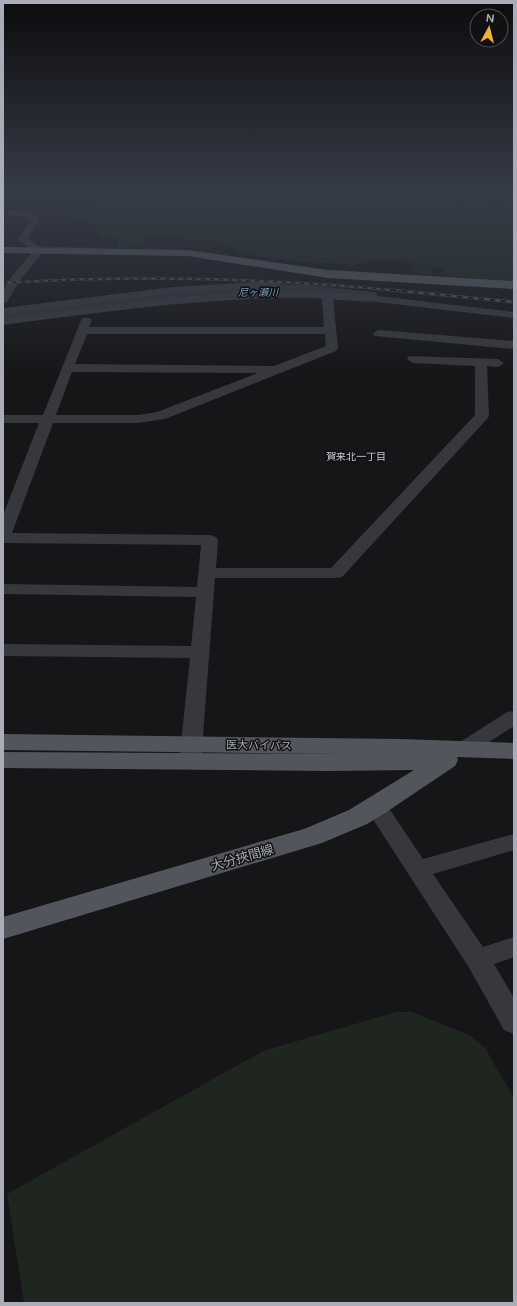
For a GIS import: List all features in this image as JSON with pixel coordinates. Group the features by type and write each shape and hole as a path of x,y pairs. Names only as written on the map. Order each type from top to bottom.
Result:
{"main road":[{"path":"194,254 328,274 469,281 514,285"},
{"name":"医大バイパス","path":"3,742 366,763 455,755 514,752"},
{"name":"医大バイパス","path":"3,760 191,753"},
{"name":"医大バイパス","path":"455,755 514,758"},
{"name":"大分挾間線","path":"3,928 284,845 338,826 376,807 455,755"}],"street":[{"path":"3,300 7,287 34,254"},
{"path":"3,311 170,289 239,284 276,284 276,291"},
{"path":"3,322 206,297 276,291 380,299 514,315"},
{"path":"3,419 138,419 156,417 332,348 327,294"},
{"path":"89,311 3,537 210,540 191,753"},
{"path":"82,330 330,331"},
{"path":"379,334 514,345"},
{"path":"413,359 498,363"},
{"path":"207,573 336,573 482,416 481,362"},
{"path":"68,368 280,369"},
{"path":"3,589 206,592"},
{"path":"3,650 200,652"},
{"path":"455,755 514,717"},
{"path":"376,807 476,959 514,1022"},
{"path":"418,869 514,842"},
{"path":"476,959 514,947"}],"shaded area":[{"path":"248,254 514,254 514,281 438,275 443,270 443,267 430,267 433,273 432,275 415,273 413,269 419,266 405,261 368,261 355,265 290,261"},
{"path":"396,1012 412,1012 469,1035 485,1048 514,1098 514,1303 24,1303 7,1194 263,1051"}],"waterway":[{"name":"尼ヶ瀬川","path":"3,316 202,292 285,290 368,296"}],"railway":[{"path":"3,283 103,279 202,279 302,283 401,291"},
{"path":"391,290 514,302"}],"district":[{"name":"賀来北一丁目","path":"356,456"}]}
